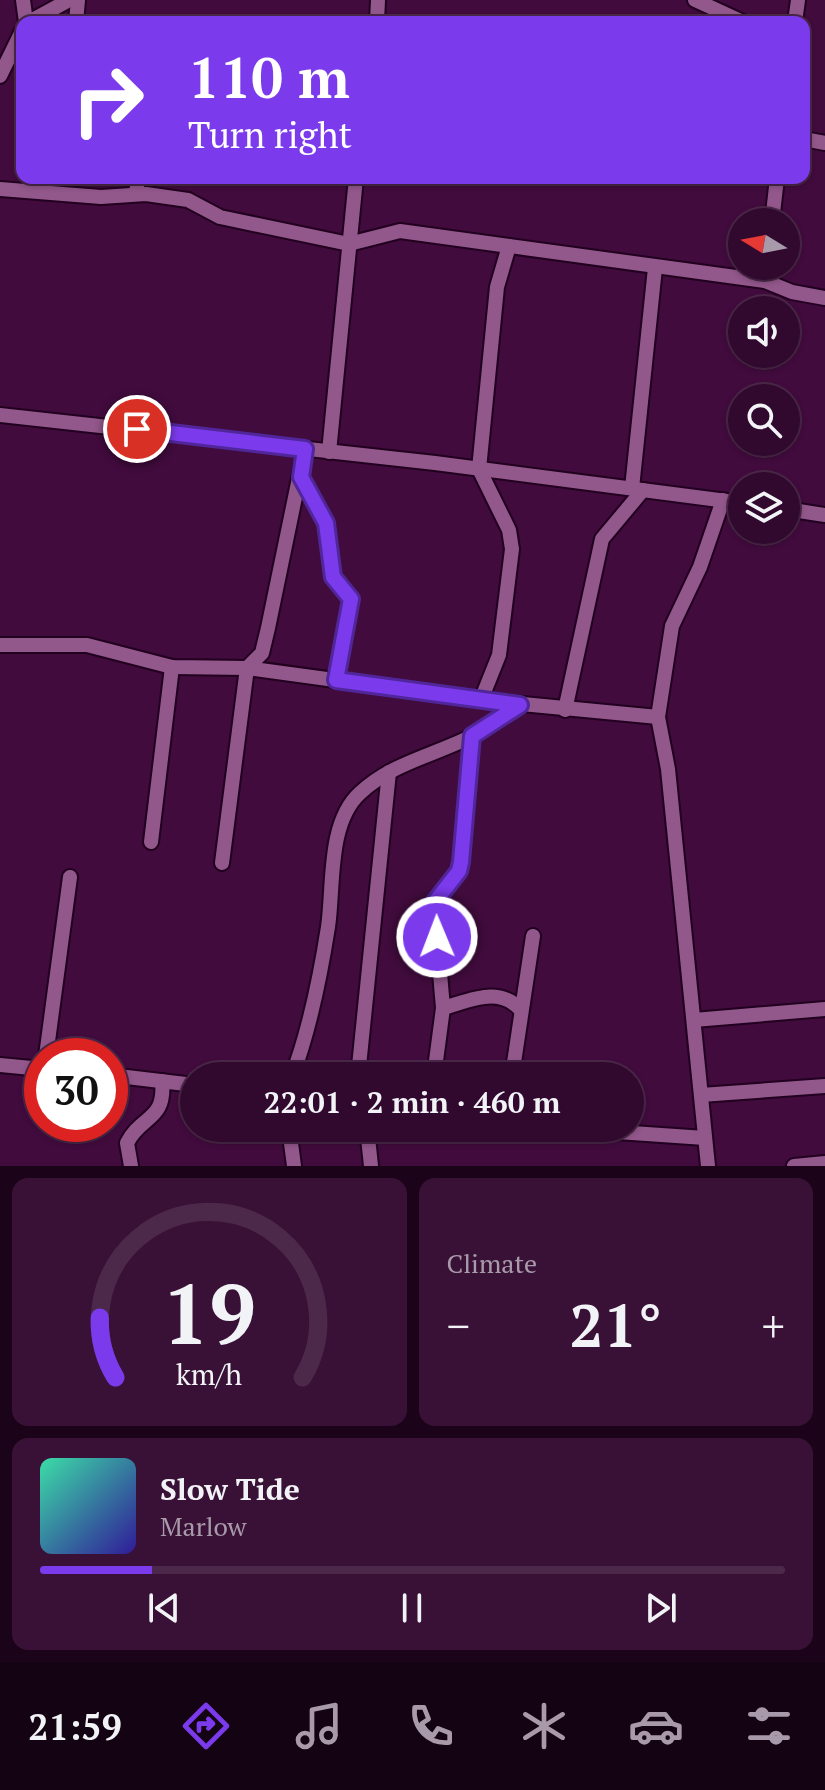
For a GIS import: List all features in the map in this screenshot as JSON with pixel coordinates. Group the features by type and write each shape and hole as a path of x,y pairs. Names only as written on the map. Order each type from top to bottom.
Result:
{"street":[{"path":"39,16 69,0"},
{"path":"695,0 730,16"},
{"path":"0,76 16,43"},
{"path":"136,194 137,184"},
{"path":"329,452 355,184"},
{"path":"774,208 776,184"},
{"path":"0,189 57,186 101,197 136,194 188,200 220,217 349,244 400,231 655,268 728,272"},
{"path":"481,700 499,655 512,541 479,469 497,287 509,246"},
{"path":"565,710 602,539 638,489 655,268"},
{"path":"775,280 792,292 825,298"},
{"path":"0,415 479,469 728,501"},
{"path":"222,863 247,668 262,653 305,449"},
{"path":"301,477 326,523 333,577 351,599 336,680"},
{"path":"708,1166 668,769 658,717 672,626 700,567 723,500"},
{"path":"800,511 825,515"},
{"path":"0,645 87,645 172,667 247,668 520,705 658,717"},
{"path":"151,842 172,667"},
{"path":"296,1062 313,1004 328,927 339,833 348,807 358,795 389,772 472,736 520,705"},
{"path":"436,1062 443,1008 433,911 439,893 459,871 472,736"},
{"path":"359,1062 389,772"},
{"path":"48,1038 70,877"},
{"path":"514,1062 533,936"},
{"path":"443,1008 493,995 512,1000 521,1010"},
{"path":"694,1020 825,1009"},
{"path":"0,1065 24,1067"},
{"path":"128,1077 180,1083"},
{"path":"131,1166 127,1143 139,1126 156,1114 161,1102 162,1081"},
{"path":"701,1095 825,1086"},
{"path":"644,1134 705,1138"},
{"path":"291,1142 294,1166"},
{"path":"368,1142 371,1166"},
{"path":"794,1166 825,1163"}],"route":[{"path":"137,429 305,449 301,477 326,523 333,577 351,599 336,680 520,705 472,736 461,862 459,871 434,903 437,937"}]}
